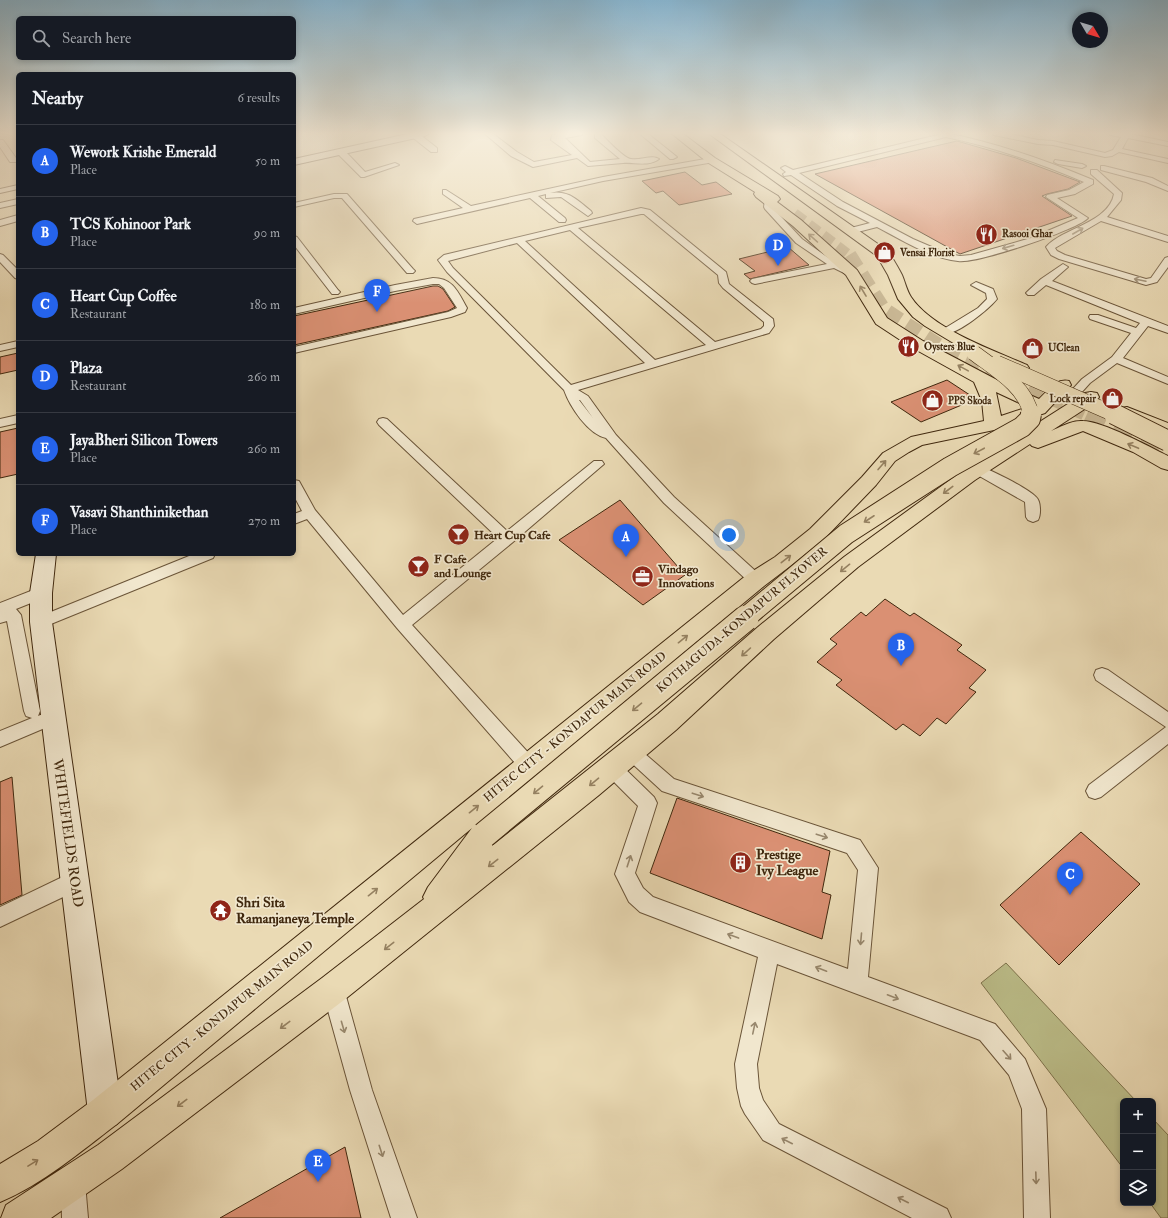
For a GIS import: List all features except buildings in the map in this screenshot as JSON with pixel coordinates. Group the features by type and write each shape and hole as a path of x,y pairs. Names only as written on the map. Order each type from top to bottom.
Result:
{"main road":[{"path":"756,190 794,214"},
{"name":"KOTHAGUDA-KONDAPUR FLYOVER","path":"778,190 862,248 879,269 884,285 895,303 907,315 924,328 974,353 1119,416 1168,441"},
{"path":"791,190 883,254 896,279 899,290 908,303 920,315 946,332 982,351 1168,429"},
{"path":"765,196 852,274 881,321 917,344 981,378 1061,416"},
{"name":"KOTHAGUDA-KONDAPUR FLYOVER","path":"419,922 484,836 786,583 846,534 950,467 1014,433 1025,424 1031,415 1030,407 1025,397 1012,383 974,353"},
{"path":"981,378 989,394 993,410 993,424"},
{"path":"19,1218 110,1157 618,773 766,633 839,572 978,470 1061,416 1077,391"},
{"name":"HITEC CITY - KONDAPUR MAIN ROAD","path":"0,1184 50,1153 105,1112 528,765 756,580 817,534 889,457 902,448 917,441 1016,418 1077,391"},
{"path":"1004,453 1052,438 1074,428 1083,426 1139,448 1168,464"}],"street":[{"path":"418,221 430,215 469,209 564,190"},
{"path":"818,190 840,204 910,240 945,256 960,259 972,258 1034,240 1084,218 1050,197 1076,190"},
{"path":"1115,190 1118,193 1117,200 1107,214 1050,247 1054,252 1062,256 1146,282 1154,280 1168,260"},
{"path":"446,192 469,209"},
{"path":"538,196 558,194 564,195 588,214"},
{"path":"296,205 334,196 344,196 410,271"},
{"path":"538,196 562,220"},
{"path":"765,196 768,207 799,241 824,259 852,274"},
{"path":"0,206 16,202"},
{"path":"569,389 765,331 769,326 769,321 726,286 722,274 647,212 641,211 447,257 443,260 450,270 569,389 573,402 588,421 611,437 669,500 756,580"},
{"path":"1100,218 1168,239"},
{"path":"0,223 16,219"},
{"path":"850,231 878,224"},
{"path":"572,228 713,346"},
{"path":"519,240 653,364"},
{"path":"296,242 335,292"},
{"path":"0,257 16,274"},
{"path":"755,281 836,265"},
{"path":"1031,293 1063,267"},
{"path":"296,311 394,288 437,280 445,284 462,308 461,310 450,314 296,350"},
{"path":"1044,281 1167,329"},
{"path":"946,332 982,310 992,299 992,294 988,290 976,285"},
{"path":"1094,317 1138,332"},
{"path":"1077,391 1086,381 1116,358 1146,322"},
{"path":"0,348 16,344"},
{"path":"1116,358 1168,381"},
{"path":"0,423 16,419"},
{"path":"384,422 508,538"},
{"path":"402,624 598,464"},
{"path":"978,470 1022,493 1032,500 1033,517"},
{"path":"296,488 310,513 402,624 528,765"},
{"path":"296,518 310,513"},
{"name":"WHITEFIELDS ROAD","path":"46,556 41,593 43,714 75,881 105,1112"},
{"path":"41,622 203,556"},
{"path":"0,609 41,593"},
{"path":"0,617 10,614 13,616 43,714 0,739"},
{"path":"1102,675 1168,721"},
{"path":"1095,791 1168,734"},
{"path":"636,757 668,785 852,846 868,868 857,983"},
{"path":"618,773 648,803"},
{"path":"668,785 648,803 625,874 636,895 647,905 987,1032 1017,1067 1034,1109 1037,1218"},
{"path":"0,917 75,881"},
{"path":"770,950 746,1064 748,1088 753,1106 771,1132 938,1218"},
{"path":"333,989 361,1090 404,1218"},
{"path":"73,1182 75,1218"}],"green space":[{"path":"1006,963 1133,1098 1120,1098 1120,1164 981,983"},
{"path":"1156,1122 1168,1135 1168,1218 1161,1218 1152,1206 1156,1206"}],"tunnel":[{"path":"794,214 849,256"},
{"path":"849,255 883,309 938,345 1089,415"},
{"path":"1087,414 1168,451"}],"place":[{"name":"Rasooi Ghar","path":"986,234"},
{"name":"Vensai Florist","path":"884,253"},
{"name":"Plaza","path":"778,266"},
{"name":"Vasavi Shanthinikethan","path":"377,312"},
{"name":"Oysters Blue","path":"909,347"},
{"name":"UClean","path":"1033,348"},
{"name":"Lock repair","path":"1112,399"},
{"name":"PPS Skoda","path":"932,401"},
{"name":"Heart Cup Cafe","path":"458,535"},
{"name":"Wework Krishe Emerald","path":"626,557"},
{"name":"F Cafe and Lounge","path":"418,566"},
{"name":"Vindago Innovations","path":"642,576"},
{"name":"TCS Kohinoor Park","path":"901,666"},
{"name":"Prestige Ivy League","path":"741,862"},
{"name":"Heart Cup Coffee","path":"1070,895"},
{"name":"Shri Sita Ramanjaneya Temple","path":"221,910"},
{"name":"JayaBheri Silicon Towers","path":"318,1182"}]}
